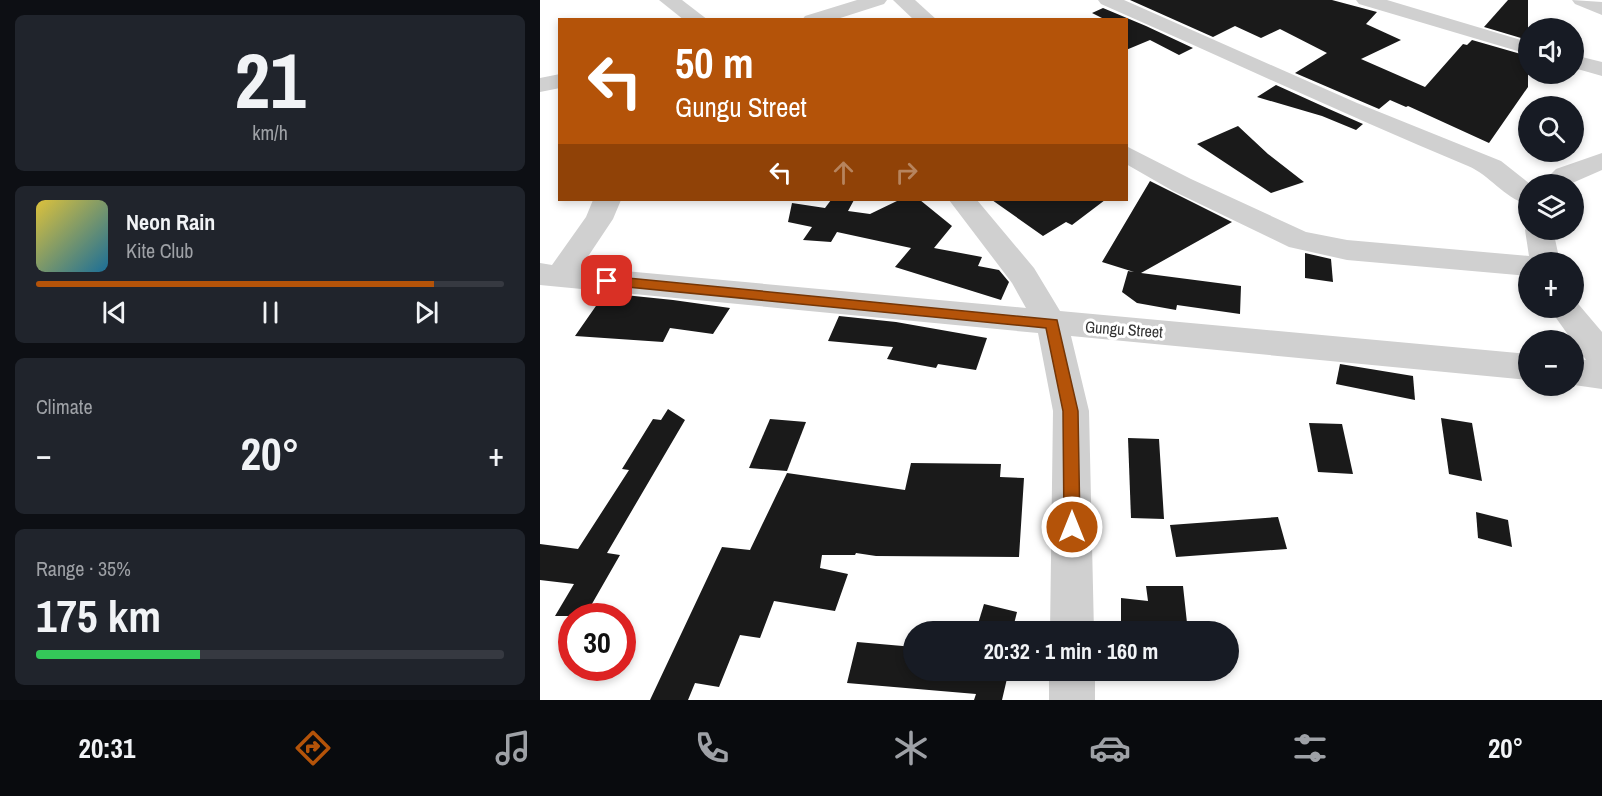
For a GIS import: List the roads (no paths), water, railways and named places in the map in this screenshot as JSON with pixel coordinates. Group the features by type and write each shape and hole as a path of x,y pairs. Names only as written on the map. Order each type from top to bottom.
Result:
{"street":[{"path":"669,0 695,18"},
{"path":"818,18 877,0"},
{"path":"903,0 925,18"},
{"path":"1108,0 1269,70 1349,108 1492,167 1518,188"},
{"path":"1366,0 1518,45"},
{"path":"1582,0 1602,9"},
{"path":"1584,64 1602,69"},
{"path":"1128,154 1182,185 1299,240 1347,250 1518,265"},
{"path":"1568,174 1602,161"},
{"path":"550,275 599,219 607,201"},
{"path":"964,201 1023,276 1052,324 1071,411 1072,621"},
{"name":"Gungu Street","path":"550,275 1518,366"},
{"path":"1573,318 1602,356"},
{"path":"1584,373 1602,375"},
{"path":"1072,681 1072,700"}]}
